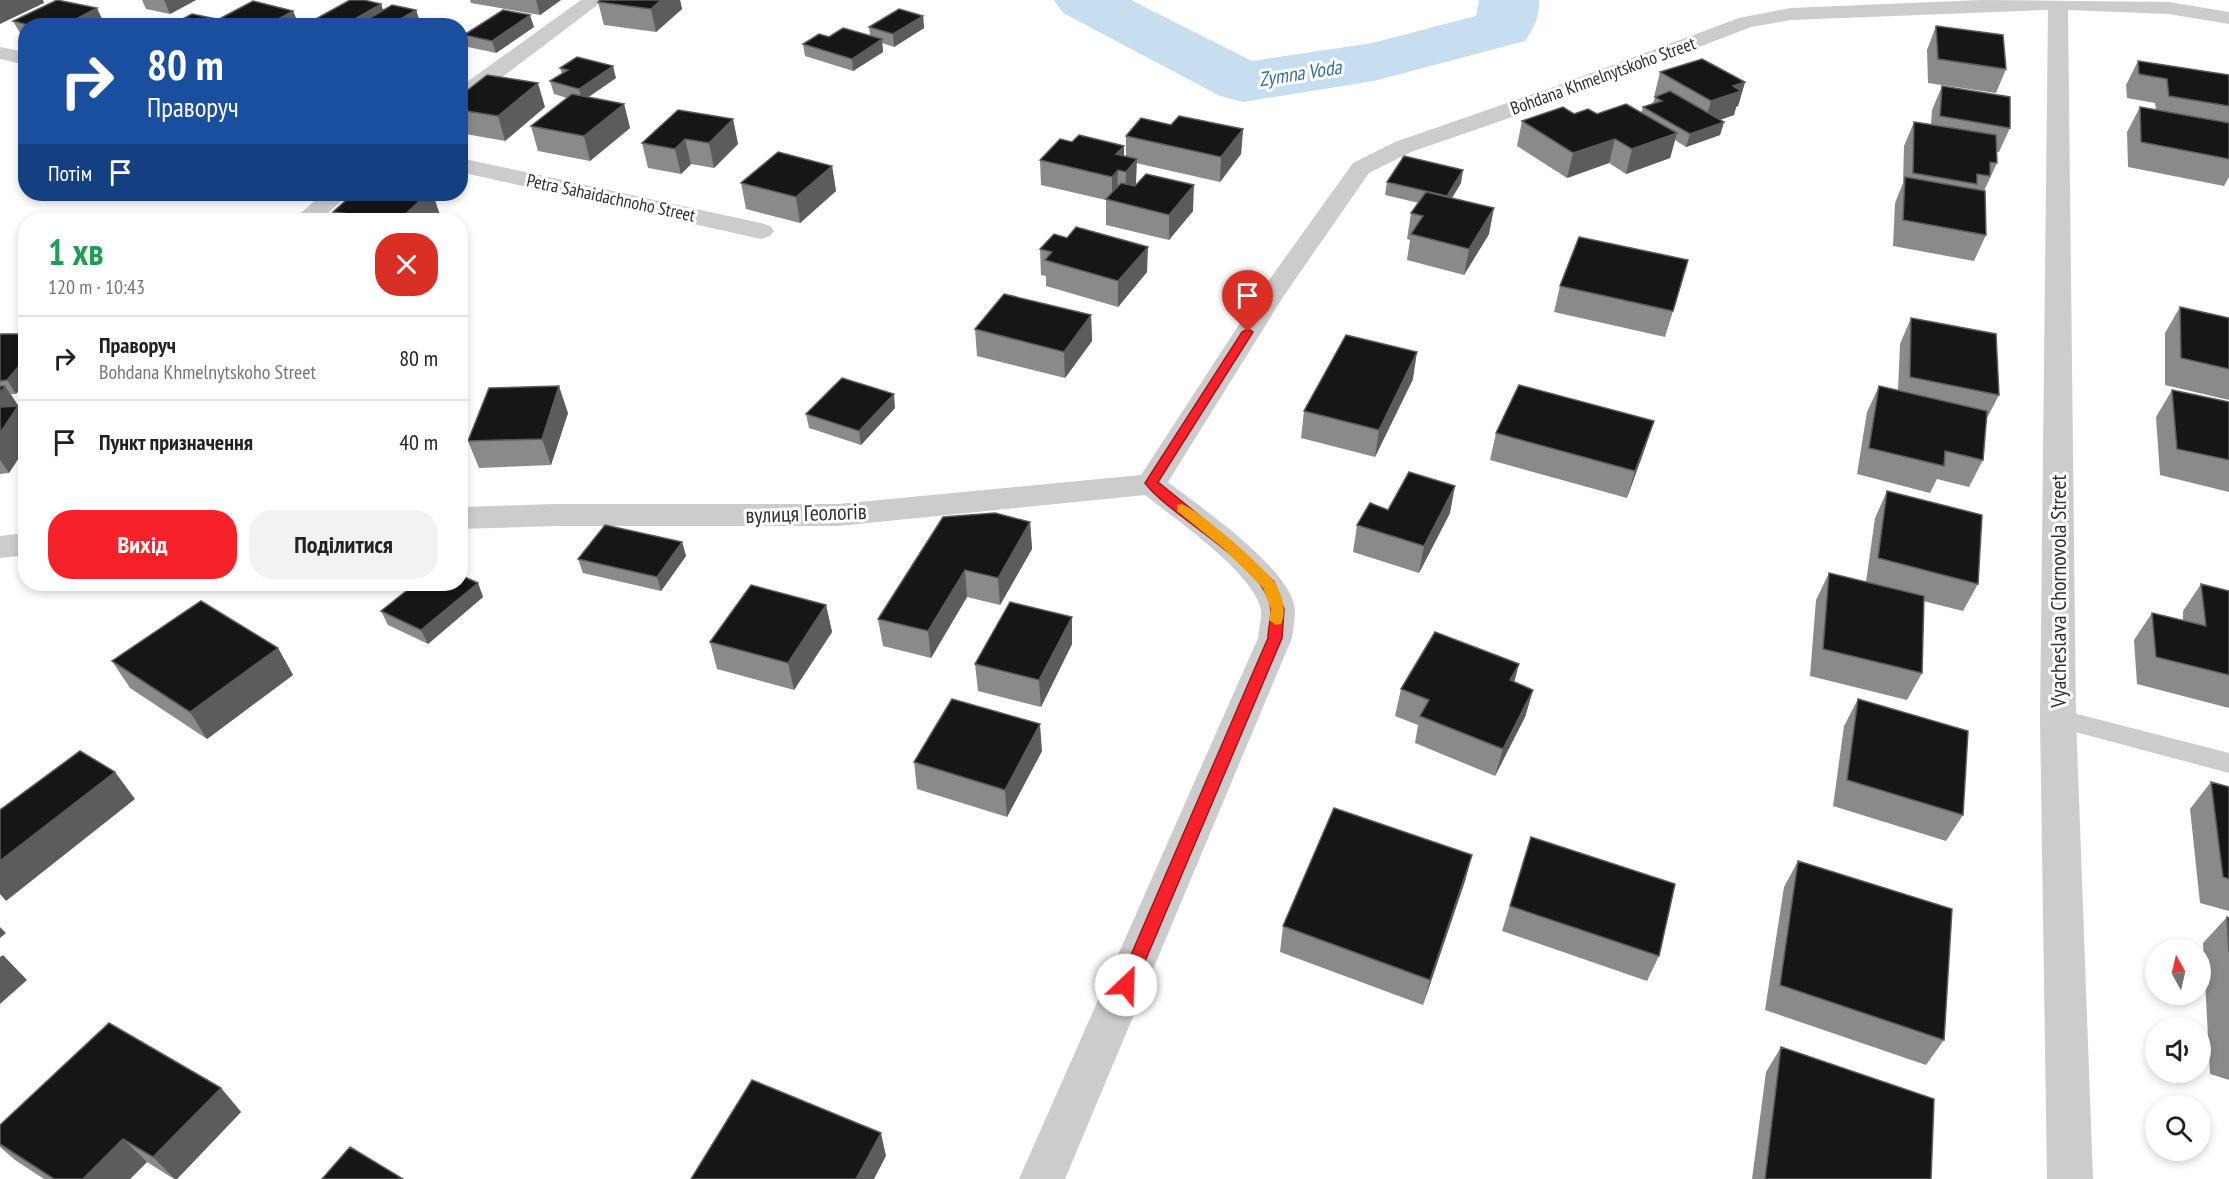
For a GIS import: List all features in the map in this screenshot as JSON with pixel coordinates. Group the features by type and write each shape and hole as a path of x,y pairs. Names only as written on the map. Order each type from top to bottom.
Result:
{"street":[{"path":"468,92 594,0"},
{"name":"Bohdana Khmelnytskoho Street","path":"1151,483 1272,294 1361,168 1403,147 1566,91 1746,22 1803,13 2058,3 2169,8 2229,18"},
{"name":"Vyacheslava Chornovola Street","path":"2058,3 2058,718 2070,1179"},
{"path":"0,53 18,57"},
{"name":"Petra Sahaidachnoho Street","path":"468,167 761,231"},
{"path":"314,213 328,201"},
{"path":"1042,1179 1275,638 1278,609 1269,586 1229,546 1151,483"},
{"name":"вулиця Геологів","path":"468,518 555,515 838,515 1151,483"},
{"path":"0,547 18,545"}],"lane":[{"path":"2058,718 2229,763"}],"building":[{"path":"57,0 97,8 78,18 19,18"},
{"path":"350,0 381,4 357,18 317,18"},
{"path":"600,0 661,0 651,9 598,2"},
{"path":"253,1 293,11 280,18 221,18"},
{"path":"392,5 416,10 402,18 370,18"},
{"path":"899,9 923,16 893,34 869,27"},
{"path":"503,10 530,15 492,41 468,36 468,32"},
{"path":"192,14 212,18 184,18"},
{"path":"1936,26 2003,35 2006,69 1938,59"},
{"path":"843,28 882,39 852,59 803,44 819,34 829,37"},
{"path":"577,57 613,66 579,89 550,81 568,70 560,68"},
{"path":"1702,59 1745,82 1733,86 1741,91 1711,101 1660,72"},
{"path":"2138,61 2229,75 2229,106 2169,96 2167,79 2139,74"},
{"path":"487,75 538,83 498,116 468,111 468,90"},
{"path":"1942,86 2010,97 2010,128 1940,116"},
{"path":"1670,91 1724,122 1690,134 1643,107 1662,101 1655,97"},
{"path":"572,94 624,104 584,136 531,126"},
{"path":"1626,104 1677,133 1632,149 1615,139 1573,153 1522,121 1563,107 1574,114 1588,109 1597,114"},
{"path":"2140,107 2229,123 2229,159 2141,142"},
{"path":"678,110 733,119 709,143 685,139 675,149 642,143"},
{"path":"1179,116 1243,129 1221,157 1126,136 1141,118 1171,125"},
{"path":"1914,122 1996,135 1997,163 1990,162 1990,176 1977,174 1977,184 1913,173"},
{"path":"1079,135 1124,146 1116,154 1137,159 1126,172 1118,170 1112,177 1040,160 1060,139 1072,142"},
{"path":"778,152 832,166 796,197 741,183"},
{"path":"1404,156 1463,170 1447,196 1387,182"},
{"path":"1146,174 1194,185 1169,215 1106,199 1121,183 1135,186"},
{"path":"1905,177 1985,191 1986,235 1903,220"},
{"path":"1426,192 1494,208 1469,249 1411,234 1423,216 1411,213"},
{"path":"345,201 419,201 407,213 333,212"},
{"path":"1076,227 1148,247 1118,281 1045,260 1052,252 1040,249 1054,234 1067,238"},
{"path":"1579,237 1688,260 1673,311 1560,286"},
{"path":"1004,294 1091,315 1064,352 975,329"},
{"path":"2180,307 2229,318 2229,369 2181,358"},
{"path":"1911,318 1996,334 1999,395 1910,377"},
{"path":"0,334 18,334 18,367 7,380 0,381"},
{"path":"1346,335 1417,352 1379,430 1304,411"},
{"path":"842,378 894,394 859,431 806,414"},
{"path":"1519,385 1654,421 1635,471 1496,433"},
{"path":"559,386 542,439 468,441 489,388"},
{"path":"1879,386 1987,411 1983,460 1945,451 1944,466 1869,448"},
{"path":"2172,390 2229,402 2229,460 2177,449"},
{"path":"18,406 0,433 0,407"},
{"path":"1409,472 1455,486 1424,546 1357,525 1370,503 1388,510"},
{"path":"1887,491 1982,515 1978,584 1878,558"},
{"path":"995,513 1030,522 998,578 965,570 928,631 878,619 943,517"},
{"path":"605,525 682,542 657,577 578,559"},
{"path":"1829,573 1924,596 1922,673 1823,649"},
{"path":"468,579 478,583 421,630 381,611 406,591 468,591"},
{"path":"2201,584 2229,591 2229,675 2156,657 2152,613 2206,626"},
{"path":"751,585 826,605 788,663 710,642"},
{"path":"201,601 278,648 190,712 112,661"},
{"path":"1010,602 1072,617 1039,680 975,664"},
{"path":"1435,632 1519,664 1510,680 1533,690 1503,749 1420,716 1429,700 1401,689"},
{"path":"952,699 1040,724 1005,790 914,762"},
{"path":"1858,699 1968,731 1963,815 1847,780"},
{"path":"80,751 115,772 0,861 0,810"},
{"path":"2211,782 2229,787 2229,879 2223,877"},
{"path":"1334,808 1472,855 1430,980 1283,926"},
{"path":"1531,837 1675,884 1659,956 1510,906"},
{"path":"1798,861 1952,909 1944,1040 1780,985"},
{"path":"2227,917 2229,918 2229,952"},
{"path":"109,1023 221,1088 153,1157 123,1139 83,1179 54,1179 0,1144 0,1125"},
{"path":"1781,1047 1934,1099 1931,1179 1765,1179"},
{"path":"752,1080 881,1133 856,1179 691,1179"},
{"path":"350,1147 403,1179 322,1179"}],"waterway":[{"name":"Zymna Voda","path":"1084,0 1243,82 1374,62 1503,28 1509,10 1509,0"}],"slow traffic":[{"path":"1181,508 1229,546 1269,586 1278,609 1276,620"}],"route":[{"path":"1126,985 1275,638 1278,609 1269,586 1229,546 1151,483 1248,332"}]}
